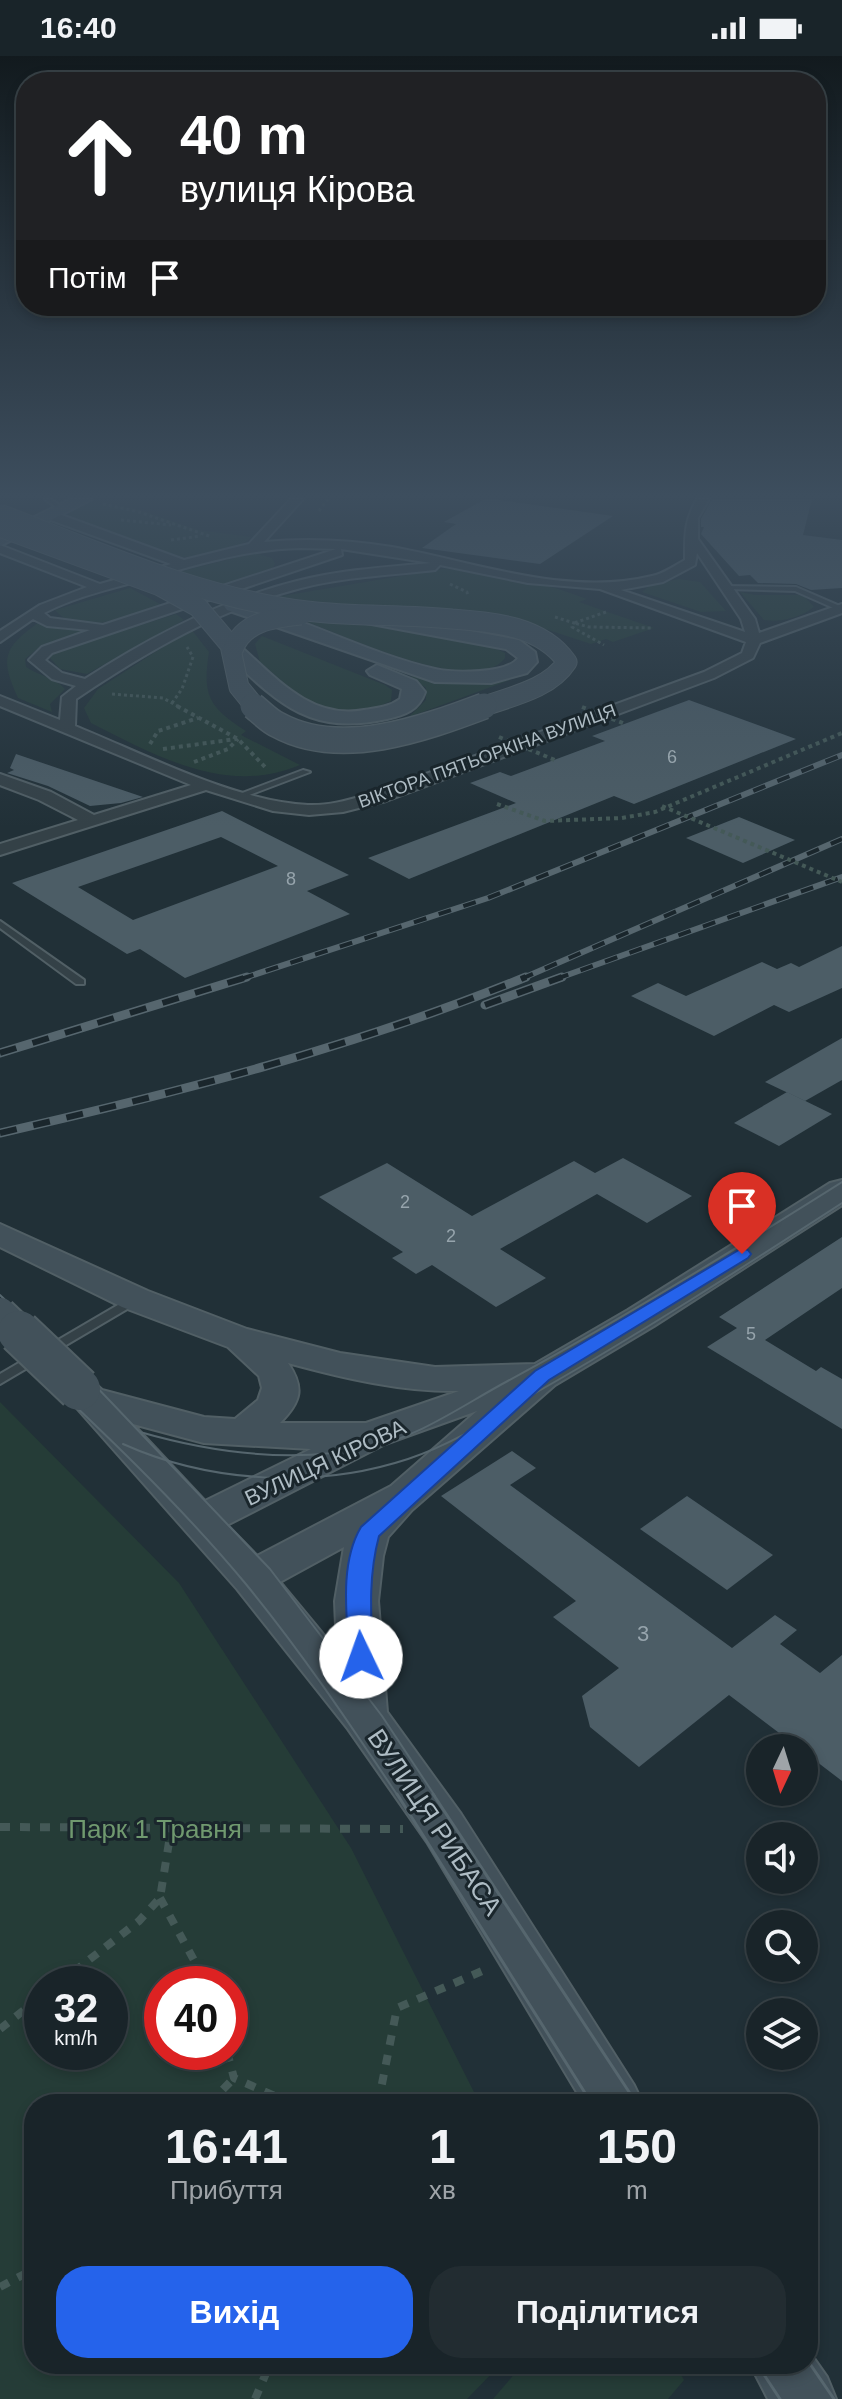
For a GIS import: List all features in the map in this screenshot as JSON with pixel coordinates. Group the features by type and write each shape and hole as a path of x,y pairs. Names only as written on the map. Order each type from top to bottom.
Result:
{"street":[{"path":"0,638 11,627 46,608"},
{"path":"82,688 57,676 36,660 47,650 167,608"},
{"path":"198,608 233,650 292,705 318,715 374,716 405,706 413,699 414,692 398,679 224,609"},
{"path":"67,726 69,697 163,638 224,609 420,671 453,678 491,677 520,669 527,662 528,656 512,644 496,639 312,608"},
{"path":"638,608 752,646"},
{"path":"656,608 752,646"},
{"path":"740,608 748,619 752,646"},
{"name":"ВІКТОРА ПЯТЬОРКІНА ВУЛИЦЯ","path":"0,701 206,785 273,806 309,810 343,807 380,797 709,675 752,646 840,608"},
{"path":"34,613 47,622 112,626"},
{"path":"345,614 502,625 552,640 564,650 567,662 560,673 545,683 409,732 386,737 334,739 290,729 268,720 252,707 238,690 233,650 238,636 262,623 295,616 345,614"},
{"path":"0,779 45,796 93,821"},
{"path":"0,850 206,785"},
{"name":"ВУЛИЦЯ КІРОВА","path":"252,1578 405,1496 542,1376 641,1318 842,1190"},
{"path":"0,1234 135,1299 234,1337 382,1374 435,1379 542,1376"},
{"name":"ВУЛИЦЯ РИБАСА","path":"0,1314 85,1395 252,1578 364,1716 444,1828 609,2094"},
{"path":"234,1337 273,1364 280,1377 281,1391 272,1413 243,1433"},
{"name":"ВУЛИЦЯ КІРОВА","path":"200,1521 371,1435 542,1376"},
{"path":"85,1395 204,1430 371,1435"},
{"path":"364,1716 358,1598 360,1563 369,1532 405,1496"},
{"path":"788,2374 805,2399"}],"lane":[{"path":"241,795 306,772"},
{"path":"0,924 80,982"},
{"path":"0,1380 135,1299"}],"path":[{"path":"606,612 574,623 589,627 653,628"},
{"path":"588,637 604,645"},
{"path":"163,638 186,645 193,657 182,689 172,703"},
{"path":"82,688 163,698 238,739 278,782"},
{"path":"582,707 625,724"},
{"path":"150,752 150,741 158,731 199,717"},
{"path":"497,804 545,821 622,818 655,812 842,733"},
{"path":"499,737 555,760"},
{"path":"161,750 238,739"},
{"path":"186,765 228,749 238,739"},
{"path":"662,806 842,882"},
{"path":"0,1827 171,1830 444,1828"},
{"path":"81,1966 139,1921 160,1898 171,1830"},
{"path":"160,1898 197,1966"},
{"path":"380,2094 397,2008 522,1954"},
{"path":"0,2029 24,2010"},
{"path":"232,2070 234,2078"},
{"path":"219,2094 234,2078"},
{"path":"234,2078 270,2094"},
{"path":"0,2287 24,2274"},
{"path":"255,2399 266,2374"}],"green space":[{"path":"152,608 92,624 78,623 55,610"},
{"path":"378,608 597,608 654,628 613,642 606,639 591,644 536,626"},
{"path":"690,608 724,608 726,611 701,612"},
{"path":"754,608 812,608 790,618 764,620"},
{"path":"176,614 184,620 87,674 60,669 50,658 54,652"},
{"path":"307,622 379,625 438,634 488,646 505,653 505,658 490,669 467,671 440,668 379,650"},
{"path":"38,623 59,629 87,630 42,645 25,659 26,667 65,689 50,704 52,712 18,698 7,663 12,647"},
{"path":"191,629 209,652 208,690 216,707 246,731 241,735 300,765 273,773 246,776 219,774 166,759 91,723 84,708 98,689"},
{"path":"262,636 385,685 392,690 391,701 370,710 341,712 310,705 260,662 255,644"},
{"path":"410,676 450,684 510,680 409,717 426,700 426,688"},
{"name":"Парк 1 Травня","path":"0,1402 179,1583 351,1848 475,2094 24,2094 24,2374 491,2374 467,2399 0,2399"},
{"path":"514,2374 681,2374 684,2380 668,2399 493,2399"}],"building":[{"path":"689,700 796,739 634,804 614,796 409,879 368,858 516,803 470,783 500,772 511,776 605,741 592,736"},
{"path":"16,754 143,797 90,806 48,786 7,773 14,770 10,768"},
{"path":"222,811 349,875 307,891 350,914 185,978 140,949 127,954 12,883","holes":["221,837 278,866 133,920 78,887"]},
{"path":"739,817 795,840 743,863 686,838"},
{"path":"842,946 842,988 789,1012 774,1005 714,1036 631,996 658,983 686,996 762,962 777,969 791,963 799,967"},
{"path":"842,1038 842,1080 805,1101 765,1082"},
{"path":"787,1092 832,1114 779,1146 734,1123"},
{"path":"623,1158 692,1196 647,1223 597,1194 500,1249 546,1278 496,1307 432,1265 416,1274 392,1258 403,1252 319,1197 387,1163 472,1216 574,1161 595,1173"},
{"path":"842,1237 842,1288 765,1340 816,1371 821,1367 842,1379 842,1429 707,1347 737,1328 719,1317"},
{"path":"512,1451 536,1468 510,1485 732,1648 775,1615 797,1630 780,1644 820,1673 842,1655 842,1781 818,1763 818,1734 781,1734 729,1695 639,1767 590,1727 582,1696 619,1668 553,1617 576,1601 441,1496"},
{"path":"687,1496 773,1555 727,1590 640,1529"}],"tram line":[{"path":"140,1432 224,1450 281,1455 367,1448 403,1437 438,1421 632,1311 842,1182"},
{"path":"166,1460 227,1474 301,1478 373,1469 425,1453 458,1438 576,1370 842,1203"},
{"path":"0,1295 90,1380 166,1460"},
{"path":"0,1335 126,1455 217,1550 305,1661 398,1796"},
{"path":"123,1444 166,1460"},
{"path":"166,1460 270,1569 382,1716 435,1796"},
{"path":"397,1794 586,2094"},
{"path":"433,1794 630,2094"},
{"path":"764,2374 780,2399"},
{"path":"817,2374 834,2399"}],"railway":[{"path":"241,979 488,898 842,755"},
{"path":"522,979 842,839"},
{"path":"556,979 842,877"},
{"path":"0,1053 247,977"},
{"path":"522,979 526,977"},
{"path":"485,1005 562,977"},
{"path":"0,1133 266,1066 397,1025 522,979"}],"route":[{"path":"361,1657 360,1563 369,1532 405,1496 542,1376 742,1254"}]}
